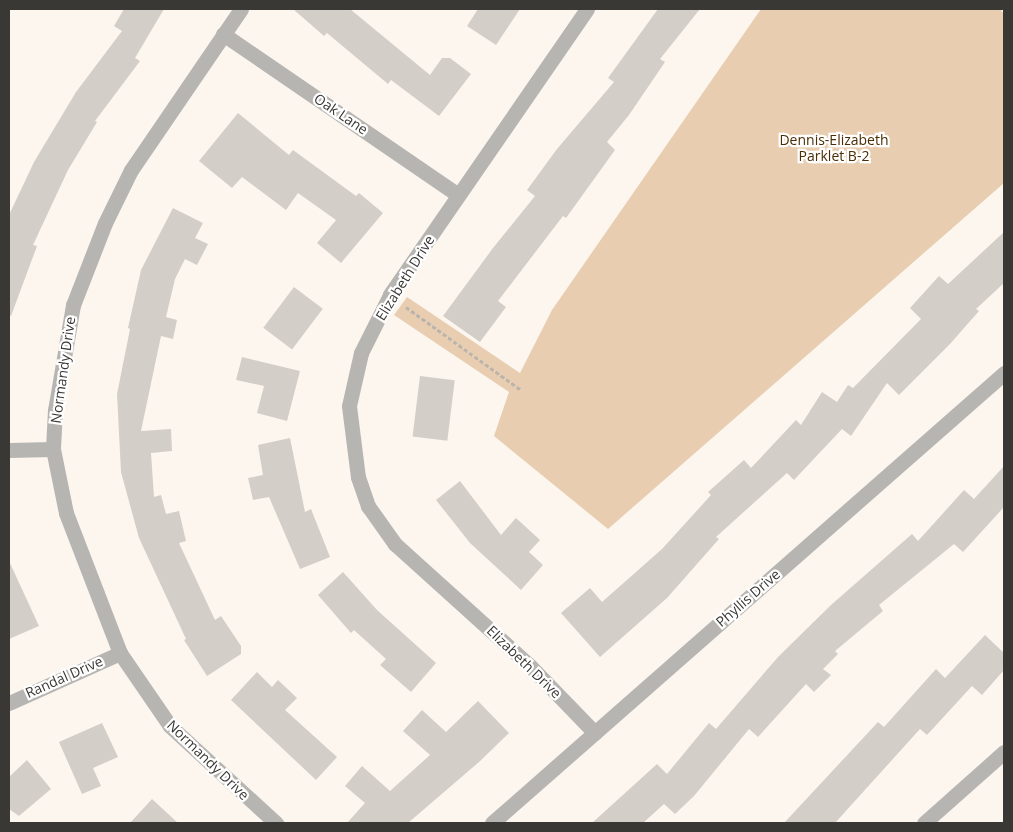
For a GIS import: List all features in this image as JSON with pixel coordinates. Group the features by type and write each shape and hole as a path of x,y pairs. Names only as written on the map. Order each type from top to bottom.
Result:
{"street":[{"name":"Normandy Drive","path":"241,9 131,170 104,223 72,305 54,410 53,449 66,513 120,653 170,726 276,823"},
{"name":"Elizabeth Drive","path":"587,9 390,295 361,353 349,406 358,477 368,506 395,544 530,666 595,732"},
{"name":"Oak Lane","path":"223,34 458,195"},
{"name":"Phyllis Drive","path":"492,823 1004,373"},
{"path":"9,450 53,449"},
{"name":"Randal Drive","path":"9,703 120,653"},
{"path":"924,823 1004,752"}],"path":[{"path":"390,295 521,390"}],"green space":[{"name":"Dennis-Elizabeth Parklet B-2","path":"761,9 1000,9 1004,14 1004,183 608,529 494,436 509,392 394,315 407,297 520,373 552,310"}],"building":[{"path":"124,9 164,9 135,58 140,61 95,121 97,122 68,170 33,245 37,246 11,316 9,315 9,215 34,162 76,92 122,31 114,26"},
{"path":"293,9 350,9 430,75 442,58 450,58 471,74 439,116 391,80 388,84 327,33 324,36"},
{"path":"478,9 520,9 496,45 467,26"},
{"path":"658,9 700,9 660,59 665,62 629,115 607,142 615,150 566,218 563,216 498,301 506,307 480,342 443,316 493,248 535,196 527,190 557,149 614,82 608,78"},
{"path":"238,113 289,155 293,150 356,196 359,193 383,213 341,263 317,243 336,220 298,193 286,210 242,177 232,188 199,161"},
{"path":"173,208 203,223 195,238 208,244 197,265 185,259 175,279 166,317 177,320 173,339 161,336 141,431 171,429 172,451 151,453 154,497 161,495 166,514 179,511 186,541 179,543 215,620 221,616 241,646 241,654 207,676 184,640 186,639 139,538 121,472 117,394 130,329 128,328 141,270"},
{"path":"1004,232 1004,283 976,309 979,311 950,344 899,395 887,383 851,436 842,429 794,480 787,473 716,537 719,539 667,598 600,657 561,613 590,588 602,602 662,549 711,495 708,492 744,460 751,468 796,420 801,425 822,392 837,402 848,385 853,388 921,319 910,308 939,276 948,284"},
{"path":"294,287 323,309 292,349 263,328"},
{"path":"242,357 300,371 287,421 257,413 264,386 236,380"},
{"path":"420,376 455,380 447,441 413,437"},
{"path":"290,438 305,512 311,509 330,557 300,569 269,497 253,500 248,478 263,475 258,445"},
{"path":"1004,466 1004,507 963,552 954,544 879,605 883,611 835,651 838,654 823,669 831,675 814,692 806,684 758,737 749,729 694,796 675,814 664,804 643,823 592,823 657,764 667,774 709,723 716,729 778,657 831,605 912,534 918,541 964,490 974,499"},
{"path":"460,481 501,535 516,518 540,540 529,552 543,565 521,590 470,543 436,500"},
{"path":"9,561 39,626 9,639"},
{"path":"343,572 377,610 436,663 411,692 380,665 386,659 354,630 351,633 318,595"},
{"path":"985,635 1004,653 1004,670 982,695 972,686 927,735 920,729 835,823 784,823 878,722 884,727 936,669 945,678"},
{"path":"257,672 272,687 278,680 297,698 285,710 337,757 316,780 231,700"},
{"path":"478,701 509,733 479,762 408,823 347,823 365,803 345,786 362,766 390,791 430,755 403,731 422,710 446,732"},
{"path":"102,723 118,757 93,768 101,786 82,794 59,742"},
{"path":"27,760 51,789 19,816 9,809 9,777"},
{"path":"152,799 178,823 130,823"}]}
